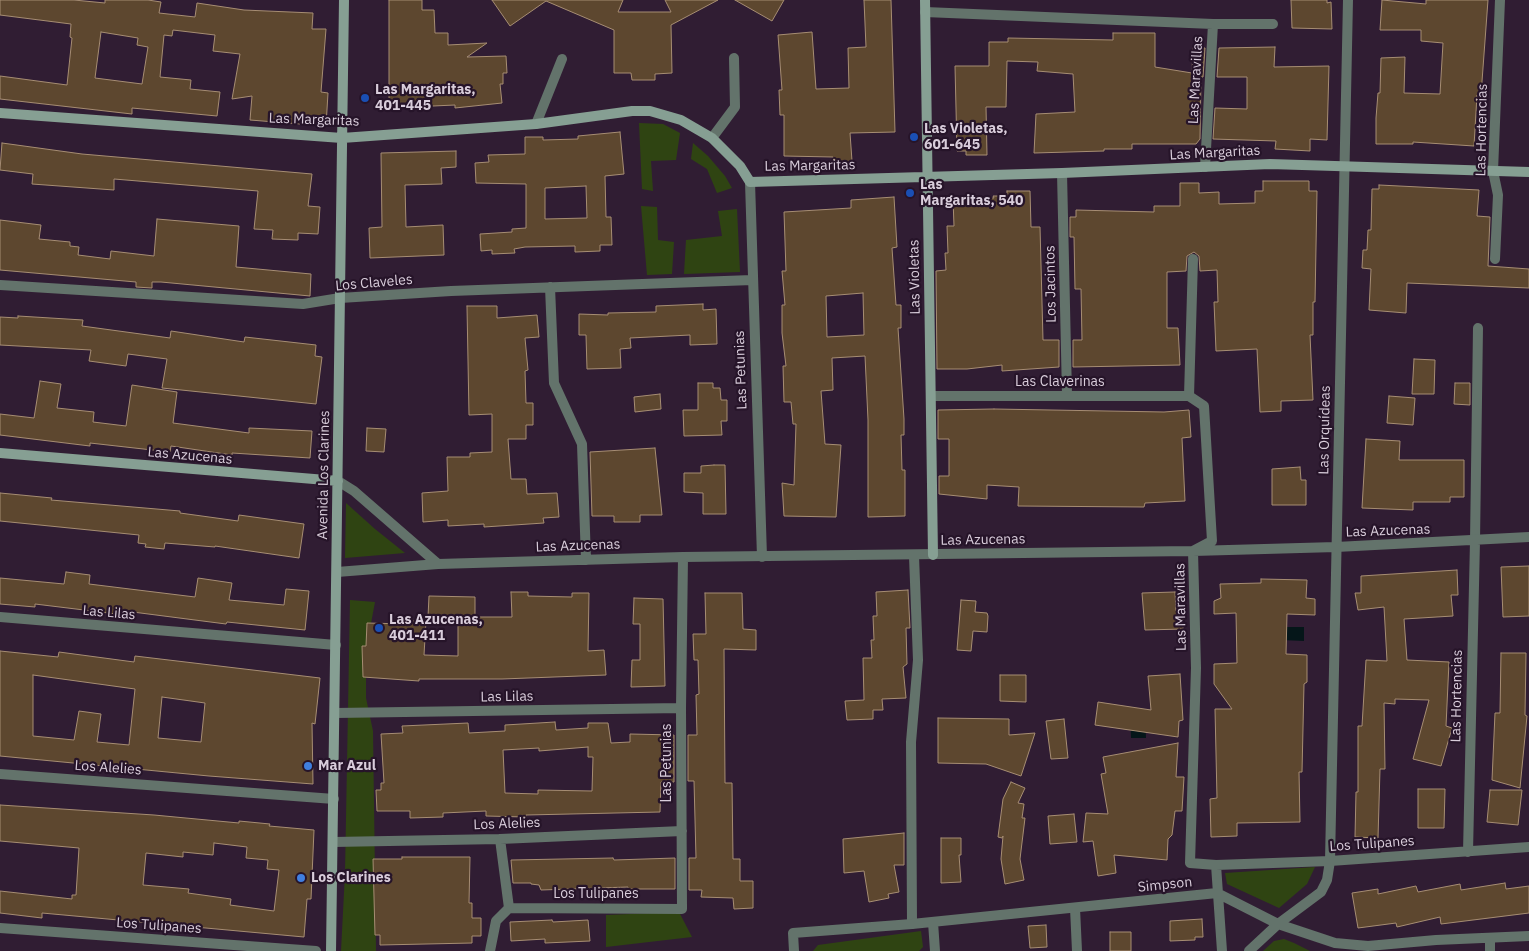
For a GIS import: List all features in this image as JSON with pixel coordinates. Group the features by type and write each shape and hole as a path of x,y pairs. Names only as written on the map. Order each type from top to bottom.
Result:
{"street":[{"name":"Avenida Los Clarines","path":"332,951 344,0"},
{"name":"Las Violetas","path":"924,0 933,554"},
{"name":"Las Orquídeas","path":"1249,951 1278,924 1321,892 1327,880 1330,861 1348,0"},
{"name":"Las Hortencias","path":"1495,259 1498,195 1493,171 1500,0"},
{"path":"925,12 1213,24 1273,24"},
{"name":"Las Maravillas","path":"1204,167 1213,24"},
{"path":"712,138 735,106 734,58"},
{"path":"536,124 562,59"},
{"name":"Las Margaritas","path":"0,113 342,138 536,124 632,111 650,111 681,120 712,138 740,166 750,182 1062,173 1270,164 1529,172"},
{"name":"Los Jacintos","path":"1062,173 1067,395"},
{"name":"Las Petunias","path":"750,182 762,557"},
{"path":"1189,396 1193,258"},
{"name":"Los Claveles","path":"0,285 303,304 340,298 451,291 752,280"},
{"path":"550,287 554,383 582,444 586,560"},
{"name":"Las Hortencias","path":"1468,852 1478,328"},
{"name":"Las Claverinas","path":"930,396 1189,396"},
{"name":"Las Maravillas","path":"1189,396 1204,406 1212,541 1193,551 1196,668 1190,863 1216,865"},
{"name":"Las Azucenas","path":"0,453 338,481 354,491 438,564"},
{"name":"Las Azucenas","path":"337,572 438,564 682,557 914,556 933,554 1193,551 1336,547 1529,537"},
{"path":"912,924 911,742 918,660 914,556"},
{"name":"Las Petunias","path":"682,557 682,909"},
{"name":"Las Lilas","path":"0,617 336,646"},
{"name":"Las Lilas","path":"335,713 681,708"},
{"name":"Los Alelies","path":"0,774 334,799"},
{"name":"Los Alelies","path":"333,842 500,839 682,831"},
{"path":"490,951 496,921 509,908 500,839"},
{"name":"Los Tulipanes","path":"1216,865 1330,861 1529,847"},
{"path":"1216,865 1222,951"},
{"path":"1218,893 1278,924 1335,943 1369,949 1529,936"},
{"name":"Simpson","path":"794,951 793,932 912,924 1218,893"},
{"name":"Los Tulipanes","path":"509,908 682,909"},
{"path":"1075,908 1077,951"},
{"path":"933,922 935,951"},
{"name":"Los Tulipanes","path":"0,928 316,951"},
{"path":"1490,938 1490,951"}],"green space":[{"path":"639,123 663,124 680,133 676,160 651,161 653,191 642,189"},
{"path":"693,143 708,156 725,176 732,188 717,193 707,169 691,159"},
{"path":"641,206 657,207 658,240 674,242 672,274 647,275"},
{"path":"737,209 740,272 684,274 686,240 722,236 718,211"},
{"path":"346,503 375,529 405,553 345,558"},
{"path":"350,600 375,602 366,650 366,698 373,731 376,951 341,951 345,873"},
{"path":"1315,867 1307,884 1279,908 1227,884 1225,873"},
{"path":"679,912 692,937 606,947 606,915"},
{"path":"921,931 923,947 919,951 813,951 818,945"},
{"path":"1284,939 1310,951 1263,951 1274,941"}],"shaded area":[{"path":"1280,627 1304,627 1304,641 1280,640"},
{"path":"1145,712 1146,738 1131,738 1130,713"}],"building":[{"path":"0,0 74,0 105,3 105,0 148,0 161,2 159,13 195,17 197,3 244,10 313,13 312,29 326,29 321,92 328,93 326,126 250,120 252,96 232,99 240,54 213,51 215,35 173,30 172,36 164,35 160,77 191,80 190,89 220,92 217,116 132,108 132,114 0,99 0,76 67,85 72,38 70,37 71,24 0,15","holes":["101,32 138,38 137,45 148,47 142,84 95,78"]},
{"path":"389,0 422,0 422,10 434,10 435,33 448,33 448,45 487,43 467,57 506,56 507,73 503,73 503,84 500,84 502,103 455,108 455,105 389,108"},
{"path":"492,0 623,0 618,12 671,12 665,0 718,0 671,25 672,73 655,74 655,80 632,80 631,73 614,73 614,30 546,1 510,26"},
{"path":"735,0 784,0 772,21"},
{"path":"864,0 891,0 895,132 850,133 852,161 834,163 833,157 784,156 784,115 780,115 779,90 782,90 778,35 812,32 816,89 849,88 848,48 866,47"},
{"path":"1291,0 1327,0 1327,3 1331,2 1332,29 1292,28"},
{"path":"1382,0 1426,4 1426,0 1488,0 1481,95 1477,95 1474,146 1413,142 1413,144 1376,144 1376,118 1378,93 1380,93 1381,58 1405,57 1404,93 1440,94 1443,43 1421,41 1421,30 1380,30"},
{"path":"1113,33 1155,33 1155,67 1192,73 1193,47 1205,48 1203,77 1201,77 1200,139 1196,144 1132,144 1132,149 1034,153 1036,114 1075,112 1073,74 1037,71 1038,62 1007,61 1006,107 986,107 987,155 966,155 966,151 957,151 955,66 989,66 989,42 1008,42 1008,38 1113,40"},
{"path":"1275,47 1274,67 1329,66 1327,140 1310,139 1310,151 1275,149 1276,141 1213,139 1215,108 1247,109 1247,77 1217,77 1219,48"},
{"path":"620,132 624,174 605,176 606,217 611,217 612,245 600,245 600,251 575,252 575,246 525,247 514,249 515,253 492,254 492,250 481,251 480,234 512,232 512,229 526,228 526,184 476,183 475,163 489,162 488,155 525,154 525,137 543,137 543,140 578,139 578,136","holes":["586,186 587,218 545,219 545,188"]},
{"path":"2,143 82,154 312,174 308,206 320,207 318,234 298,233 298,240 272,239 273,230 254,229 258,191 114,179 114,190 32,184 33,174 0,170"},
{"path":"456,151 456,167 441,168 442,184 405,185 406,227 443,225 444,255 370,258 369,228 382,227 381,153"},
{"path":"1263,181 1309,181 1309,191 1317,191 1315,302 1313,302 1313,335 1310,335 1313,400 1281,401 1281,411 1260,412 1257,349 1216,351 1214,302 1218,302 1217,270 1200,271 1199,256 1194,252 1187,256 1186,271 1167,272 1167,328 1178,328 1180,365 1073,367 1073,340 1082,340 1081,289 1075,289 1074,237 1070,237 1070,217 1076,217 1076,210 1154,212 1154,206 1180,206 1180,183 1199,183 1199,193 1219,192 1219,204 1255,203 1255,191 1263,191"},
{"path":"1379,185 1479,190 1477,216 1490,217 1488,266 1529,269 1529,288 1407,283 1406,313 1369,310 1371,269 1362,268 1363,250 1367,250 1368,230 1371,230 1372,189 1379,189"},
{"path":"1007,191 1030,191 1031,227 1040,227 1043,340 1059,340 1059,367 1002,371 1002,365 967,369 937,369 936,271 946,270 945,253 948,253 947,226 954,226 953,199 994,198 993,196 1007,196"},
{"path":"894,197 897,247 892,248 896,305 901,305 901,328 898,328 904,419 904,435 901,435 902,470 905,470 905,516 868,517 868,420 865,356 832,358 833,390 821,391 825,444 841,445 836,517 784,516 782,483 794,485 796,424 793,424 791,402 784,402 783,366 786,366 782,333 782,305 785,305 782,271 786,271 784,212 851,208 851,200","holes":["863,293 864,335 827,337 826,296"]},
{"path":"157,219 239,226 236,267 311,274 310,296 161,282 152,282 152,288 136,287 136,282 0,270 0,220 41,225 39,239 70,242 70,246 79,247 78,255 110,259 111,251 154,256"},
{"path":"703,304 703,310 716,309 717,344 690,345 690,335 630,338 631,348 620,349 621,368 587,369 586,335 579,335 579,314 608,315 608,313 656,312 656,306"},
{"path":"467,306 497,306 497,318 537,315 539,337 525,338 528,370 525,371 526,403 533,403 533,425 526,425 526,439 508,439 511,479 526,479 527,494 557,493 559,517 543,518 544,523 484,527 484,524 448,526 448,520 423,522 422,493 448,491 447,457 470,457 470,453 492,452 492,414 469,415"},
{"path":"18,316 83,320 82,326 170,338 171,331 244,342 245,337 316,345 315,356 322,357 316,404 162,388 167,359 128,354 126,366 89,361 91,350 0,345 0,317 18,318"},
{"path":"1414,359 1435,360 1434,394 1412,394"},
{"path":"40,381 61,384 57,408 94,412 93,422 126,426 132,385 177,392 173,423 249,433 249,428 312,431 310,458 232,453 232,455 171,446 170,452 90,443 90,446 0,435 0,414 34,418"},
{"path":"698,383 713,383 713,388 720,388 721,400 727,400 727,421 721,421 722,435 684,436 683,410 698,410"},
{"path":"1455,383 1470,383 1470,405 1454,404"},
{"path":"660,394 661,409 635,412 634,397"},
{"path":"1389,396 1415,398 1413,425 1387,423"},
{"path":"938,410 1164,412 1189,410 1191,437 1182,438 1185,501 1145,503 1144,507 1018,506 1019,487 987,485 987,499 939,494 939,476 949,476 949,439 938,439"},
{"path":"367,428 386,429 384,452 366,451"},
{"path":"1366,439 1400,441 1399,460 1464,460 1464,497 1450,497 1450,502 1413,502 1413,510 1362,508"},
{"path":"655,448 662,515 640,515 640,522 614,522 614,516 592,516 590,452"},
{"path":"725,465 726,514 703,514 703,493 684,492 684,473 701,473 701,466"},
{"path":"1300,467 1301,480 1306,480 1306,505 1272,505 1272,469"},
{"path":"0,493 52,498 51,500 180,511 180,513 238,521 239,515 304,524 299,558 215,546 165,543 164,549 145,547 146,544 138,543 139,535 0,521"},
{"path":"1529,566 1529,616 1503,617 1501,567"},
{"path":"1457,570 1458,595 1451,595 1453,616 1404,619 1407,660 1449,662 1446,726 1452,728 1441,766 1413,759 1429,700 1395,699 1395,704 1384,703 1385,769 1380,769 1378,838 1355,837 1356,792 1358,792 1358,726 1362,726 1366,660 1387,661 1384,607 1358,610 1355,593 1361,593 1361,576"},
{"path":"66,572 90,575 89,584 195,597 198,578 232,583 229,600 284,605 286,589 309,591 305,630 227,622 226,624 125,611 125,615 35,604 35,607 0,604 0,578 64,584"},
{"path":"1261,579 1307,580 1306,598 1315,599 1315,615 1287,614 1286,654 1307,655 1307,682 1304,684 1302,772 1299,772 1300,822 1237,823 1237,836 1211,837 1210,799 1217,798 1215,709 1232,709 1214,684 1214,664 1237,663 1236,613 1214,614 1214,601 1221,598 1220,584 1261,583"},
{"path":"908,590 910,628 906,628 907,664 903,667 906,698 882,699 883,710 873,710 873,719 847,720 845,701 864,700 863,658 872,658 871,640 874,640 873,616 877,616 876,592"},
{"path":"511,592 528,592 528,596 572,597 572,593 589,593 588,651 604,650 606,675 502,679 419,679 419,681 363,677 362,646 366,646 367,623 406,624 406,621 426,621 424,655 458,656 458,618 428,617 429,596 475,597 475,617 512,617"},
{"path":"1175,592 1176,611 1183,611 1183,629 1145,630 1142,593"},
{"path":"705,593 742,593 743,629 756,630 756,650 724,649 725,783 732,783 733,859 740,859 740,881 753,881 753,908 734,909 733,898 701,897 702,890 689,890 689,858 696,858 694,781 688,781 688,735 697,735 696,695 699,694 698,660 694,660 693,634 706,634"},
{"path":"634,598 663,599 665,686 631,687 632,660 640,660 640,624 633,624"},
{"path":"961,600 976,601 975,612 987,613 988,616 987,632 973,631 971,651 957,650"},
{"path":"0,651 58,657 59,652 134,662 135,656 320,678 315,724 312,723 313,784 0,756","holes":["33,675 135,689 129,745 97,742 101,714 79,711 74,740 33,736","162,697 205,703 201,742 158,738"]},
{"path":"1501,653 1526,653 1525,715 1527,716 1520,788 1492,780 1495,713 1500,713"},
{"path":"1180,674 1183,720 1179,721 1178,737 1095,725 1098,702 1151,710 1148,676"},
{"path":"1000,675 1026,675 1026,702 1000,701"},
{"path":"938,718 1009,719 1009,735 1035,733 1021,776 986,764 938,763"},
{"path":"1064,719 1068,758 1051,759 1046,721"},
{"path":"555,722 556,730 588,728 588,723 608,723 611,743 630,742 630,734 674,735 674,782 661,782 660,812 526,815 526,817 486,816 486,811 443,813 443,817 410,818 410,811 377,811 376,790 381,790 381,783 384,783 381,734 403,733 402,726 468,723 469,733 505,731 505,725","holes":["588,747 588,757 593,757 592,791 538,790 538,794 505,793 503,750 539,748 539,751"]},
{"path":"1178,743 1176,777 1184,777 1182,811 1175,811 1172,835 1168,839 1167,860 1114,855 1116,873 1098,876 1093,841 1083,842 1086,813 1108,814 1101,774 1106,773 1103,757"},
{"path":"1011,782 1025,788 1018,803 1024,804 1022,818 1025,818 1020,859 1024,880 1005,884 1001,859 1003,836 1002,838 998,837 1003,799"},
{"path":"1418,789 1445,789 1444,828 1418,828"},
{"path":"1490,790 1522,790 1518,825 1487,822"},
{"path":"0,805 154,815 239,823 239,821 314,830 311,899 307,899 304,937 42,913 42,918 0,913 0,891 72,899 72,895 76,895 79,848 0,841","holes":["214,843 247,847 246,858 268,860 267,869 279,870 274,911 230,905 231,899 188,893 189,889 143,885 146,853 183,857 183,852 213,855"]},
{"path":"1074,814 1077,842 1050,844 1048,816"},
{"path":"904,833 904,865 894,865 899,892 888,894 889,898 869,902 864,871 844,873 843,839"},
{"path":"941,838 961,838 961,855 959,855 961,882 941,883"},
{"path":"402,857 470,857 469,903 472,903 472,918 481,918 481,936 472,936 472,943 380,945 380,935 375,935 373,859 402,859"},
{"path":"613,858 614,860 675,858 675,889 628,889 628,887 541,890 539,885 531,883 513,883 511,860"},
{"path":"1505,883 1506,889 1529,886 1529,913 1441,924 1440,917 1397,927 1396,923 1358,928 1352,893 1378,889 1378,894 1416,886 1418,892 1460,884 1461,890"},
{"path":"1202,919 1203,937 1195,937 1195,940 1170,941 1170,921"},
{"path":"552,920 553,922 588,920 590,941 545,943 545,939 511,941 510,922"},
{"path":"1046,925 1047,947 1030,948 1028,926"},
{"path":"1110,932 1131,932 1131,951 1110,951"}],"place":[{"name":"Las Margaritas, 401-445","path":"365,98"},
{"name":"Las Violetas, 601-645","path":"914,137"},
{"name":"Las Margaritas, 540","path":"910,193"},
{"name":"Las Azucenas, 401-411","path":"379,628"},
{"name":"Mar Azul","path":"308,766"},
{"name":"Los Clarines","path":"301,878"}]}
